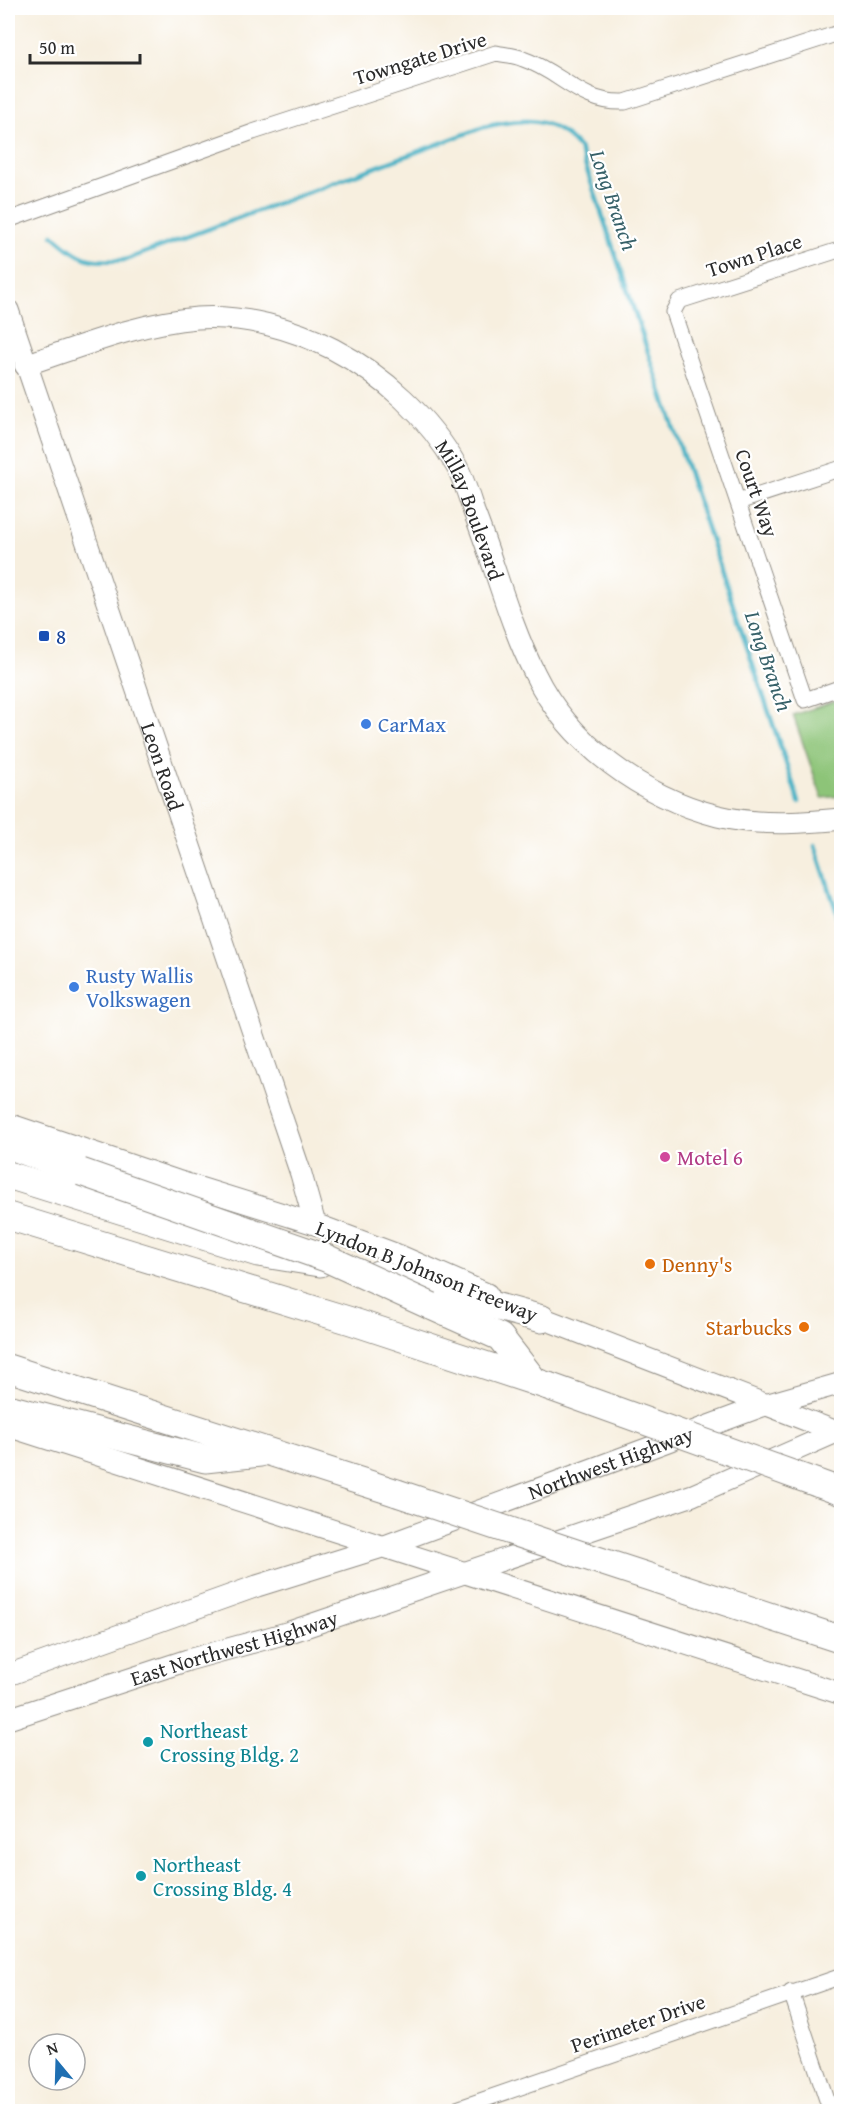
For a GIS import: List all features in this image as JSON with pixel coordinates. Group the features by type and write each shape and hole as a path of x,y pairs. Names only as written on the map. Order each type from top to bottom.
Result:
{"highway":[{"path":"8,1145 326,1258 500,1337 542,1384"},
{"path":"8,1175 258,1253 357,1268 542,1318"},
{"path":"8,1216 340,1317 542,1384 829,1488"},
{"path":"8,1368 842,1640"},
{"path":"8,1408 205,1459 270,1452"}],"main road":[{"name":"Leon Road","path":"8,310 301,1174 315,1224"},
{"name":"Millay Boulevard","path":"25,364 135,328 200,318 240,320 279,327 313,339 356,361 396,392 428,426 457,468 535,675 557,709 578,734 613,767 666,797 720,816 770,822 842,819"},
{"name":"Lyndon B Johnson Freeway","path":"8,1124 177,1181 315,1224 398,1255 542,1318 839,1432"},
{"name":"Northwest Highway","path":"382,1547 765,1405 842,1383"},
{"path":"8,1426 459,1573 842,1694"},
{"path":"459,1573 693,1495 839,1432"},
{"path":"8,1676 257,1586 382,1547"},
{"name":"East Northwest Highway","path":"8,1719 188,1660 290,1632 397,1597 459,1573"},
{"path":"397,1597 423,1595 460,1586 512,1589"}],"street":[{"name":"Towngate Drive","path":"8,220 253,132 496,53 523,58 582,94 609,103 625,102 842,32"},
{"name":"Town Place","path":"679,301 842,249"},
{"name":"Court Way","path":"679,301 673,312 806,700 842,687"},
{"path":"738,502 842,468"},
{"name":"Perimeter Drive","path":"448,2112 790,1992 842,1976"},
{"path":"790,1992 831,2112"}],"green space":[{"path":"841,699 841,796 822,798 793,715"}],"waterway":[{"name":"Long Branch","path":"53,235 78,255 86,258 102,261 125,260 484,127 525,121 537,122 559,130 580,149 799,802"},
{"name":"Long Branch","path":"815,845 842,928"}],"place":[{"name":"8","path":"44,636"},
{"name":"CarMax","path":"366,724"},
{"name":"Rusty Wallis Volkswagen","path":"74,987"},
{"name":"Motel 6","path":"665,1157"},
{"name":"Denny's","path":"650,1264"},
{"name":"Starbucks","path":"804,1327"},
{"name":"Northeast Crossing Bldg. 2","path":"148,1742"},
{"name":"Northeast Crossing Bldg. 4","path":"141,1876"}]}
